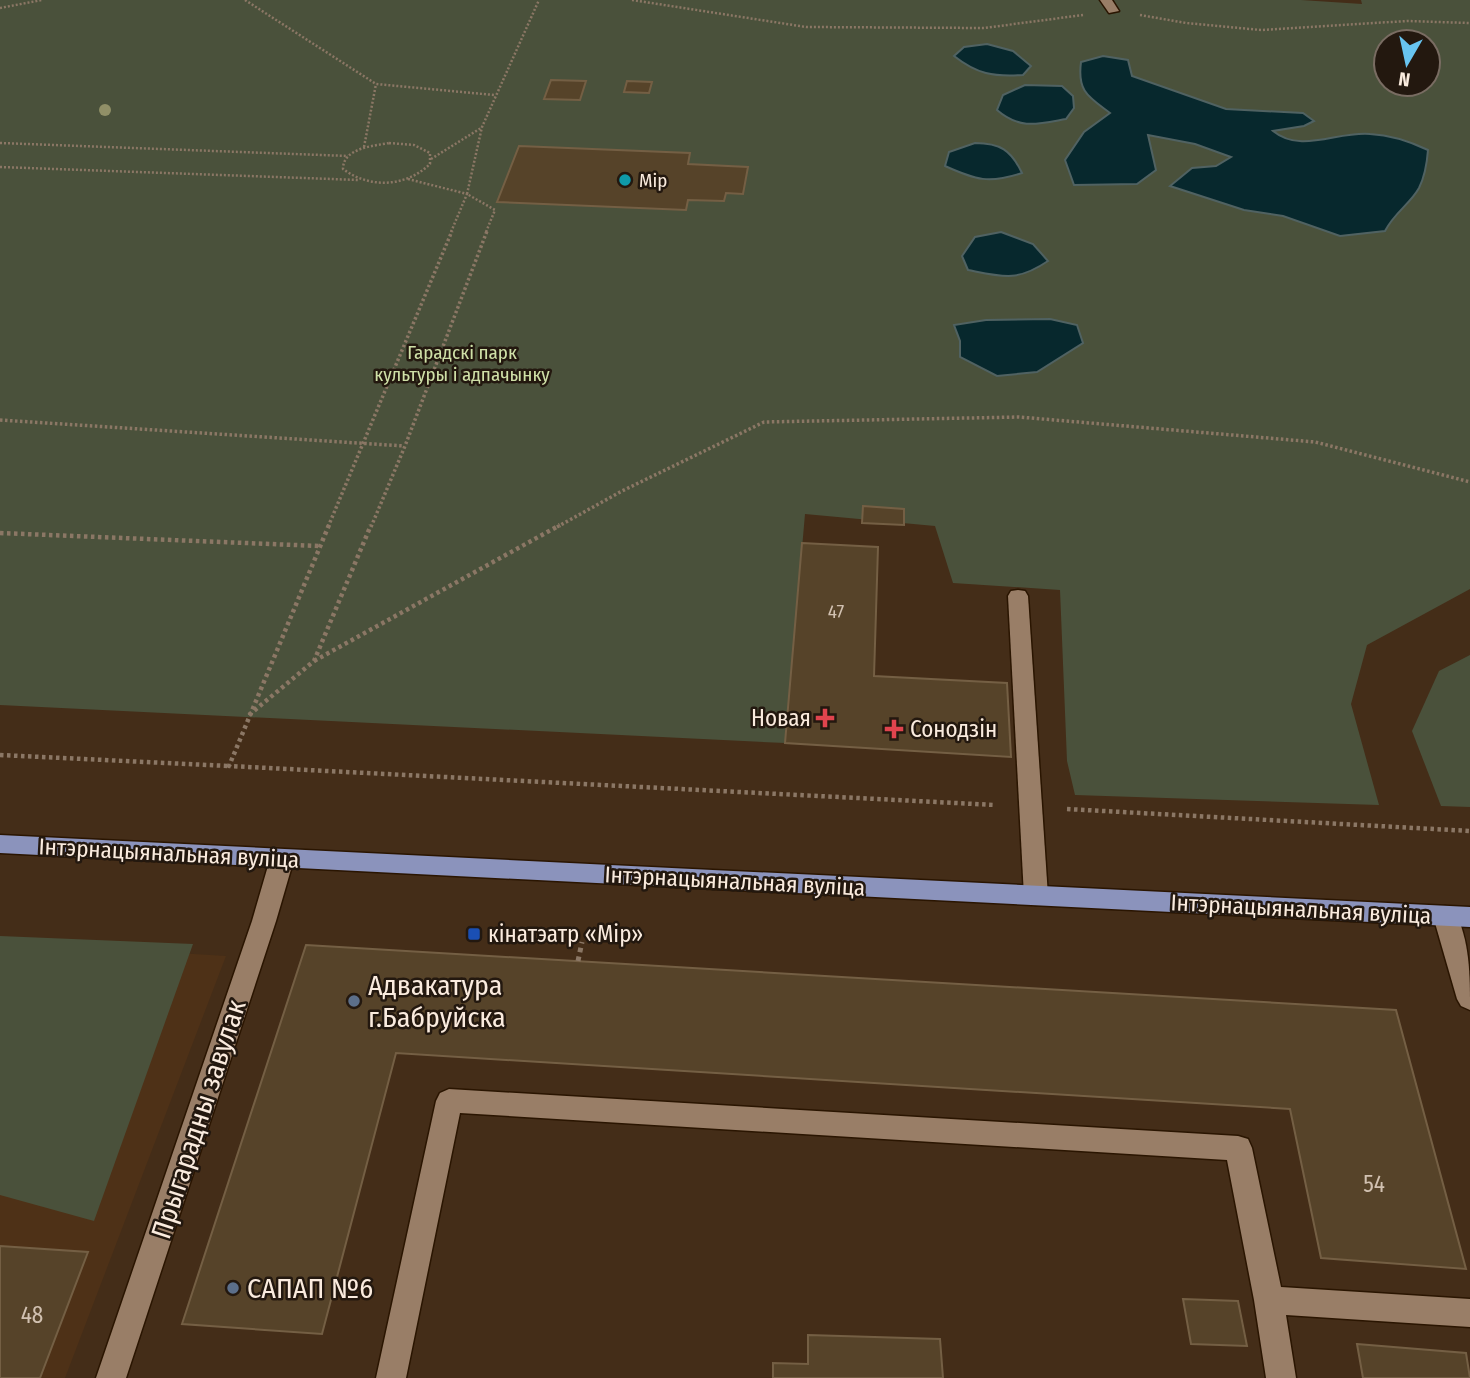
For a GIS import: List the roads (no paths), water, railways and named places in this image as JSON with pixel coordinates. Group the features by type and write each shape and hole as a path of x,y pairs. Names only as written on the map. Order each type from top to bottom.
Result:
{"main road":[{"name":"Інтэрнацыянальная вуліца","path":"0,844 1458,917"}],"street":[{"path":"1018,596 1036,896"},
{"name":"Прыгарадны завулак","path":"111,1378 260,934 282,859"},
{"path":"1458,917 1470,999"},
{"path":"391,1378 449,1101 1238,1148 1269,1300 1281,1378"},
{"path":"1269,1300 1470,1313"}],"water":[{"path":"987,44 1013,51 1031,66 1023,75 994,75 970,67 954,56 964,47"},
{"path":"1103,56 1128,60 1132,76 1226,109 1303,113 1314,121 1304,126 1273,131 1284,138 1307,141 1370,134 1393,137 1414,144 1428,150 1421,183 1385,231 1340,236 1283,216 1244,210 1170,186 1192,168 1216,166 1231,157 1195,144 1148,135 1156,170 1137,184 1074,185 1065,160 1084,132 1110,113 1086,93 1081,80 1081,62"},
{"path":"1025,85 1062,86 1073,96 1074,108 1066,119 1030,124 1014,121 997,110 1003,95"},
{"path":"975,143 991,144 1004,149 1022,173 1000,179 983,179 945,166 949,152"},
{"path":"1001,232 1033,244 1048,261 1018,275 968,270 962,256 975,237"},
{"path":"1050,319 1077,325 1083,343 1037,372 997,376 960,357 960,341 954,325 986,320"}],"place":[{"name":"Мір","path":"625,180"},
{"name":"Новая","path":"825,718"},
{"name":"Сонодзін","path":"894,729"},
{"name":"кінатэатр «Мір»","path":"474,934"},
{"name":"Адвакатура г.Бабруйска","path":"354,1001"},
{"name":"САПАП №6","path":"233,1288"}],"park label":[{"name":"Гарадскі парк культуры і адпачынку","path":"462,363"}]}
